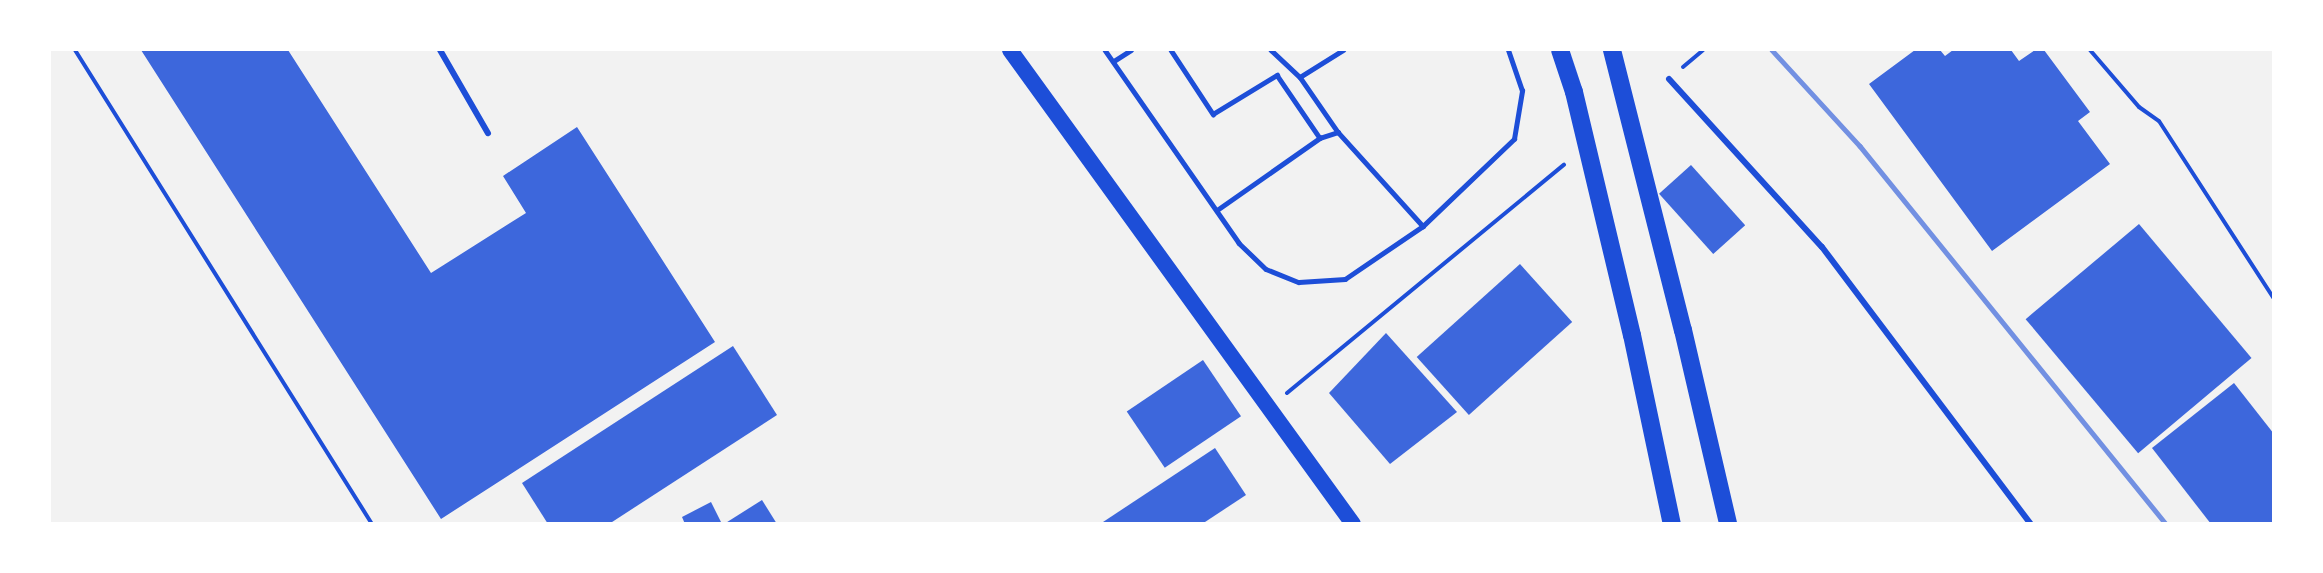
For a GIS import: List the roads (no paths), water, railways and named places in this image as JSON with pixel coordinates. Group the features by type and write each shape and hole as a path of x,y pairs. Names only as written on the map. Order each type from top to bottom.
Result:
{"highway":[{"path":"1010,50 1353,524"},
{"path":"1560,50 1574,93 1632,335 1672,524"},
{"path":"1612,50 1675,296 1728,524"}],"street":[{"path":"440,50 488,133"},
{"path":"1669,79 1822,247 2031,524"}],"lane":[{"path":"1105,50 1239,243 1266,269 1299,282 1346,279 1423,226 1514,139 1522,91 1508,50"},
{"path":"1114,61 1131,50"},
{"path":"1171,50 1213,114 1277,75 1320,138"},
{"path":"1271,50 1300,77 1338,132 1423,226"},
{"path":"1300,77 1343,50"},
{"path":"1217,210 1320,138 1338,132"}],"railway":[{"path":"1772,50 1860,146 2166,524"}]}
